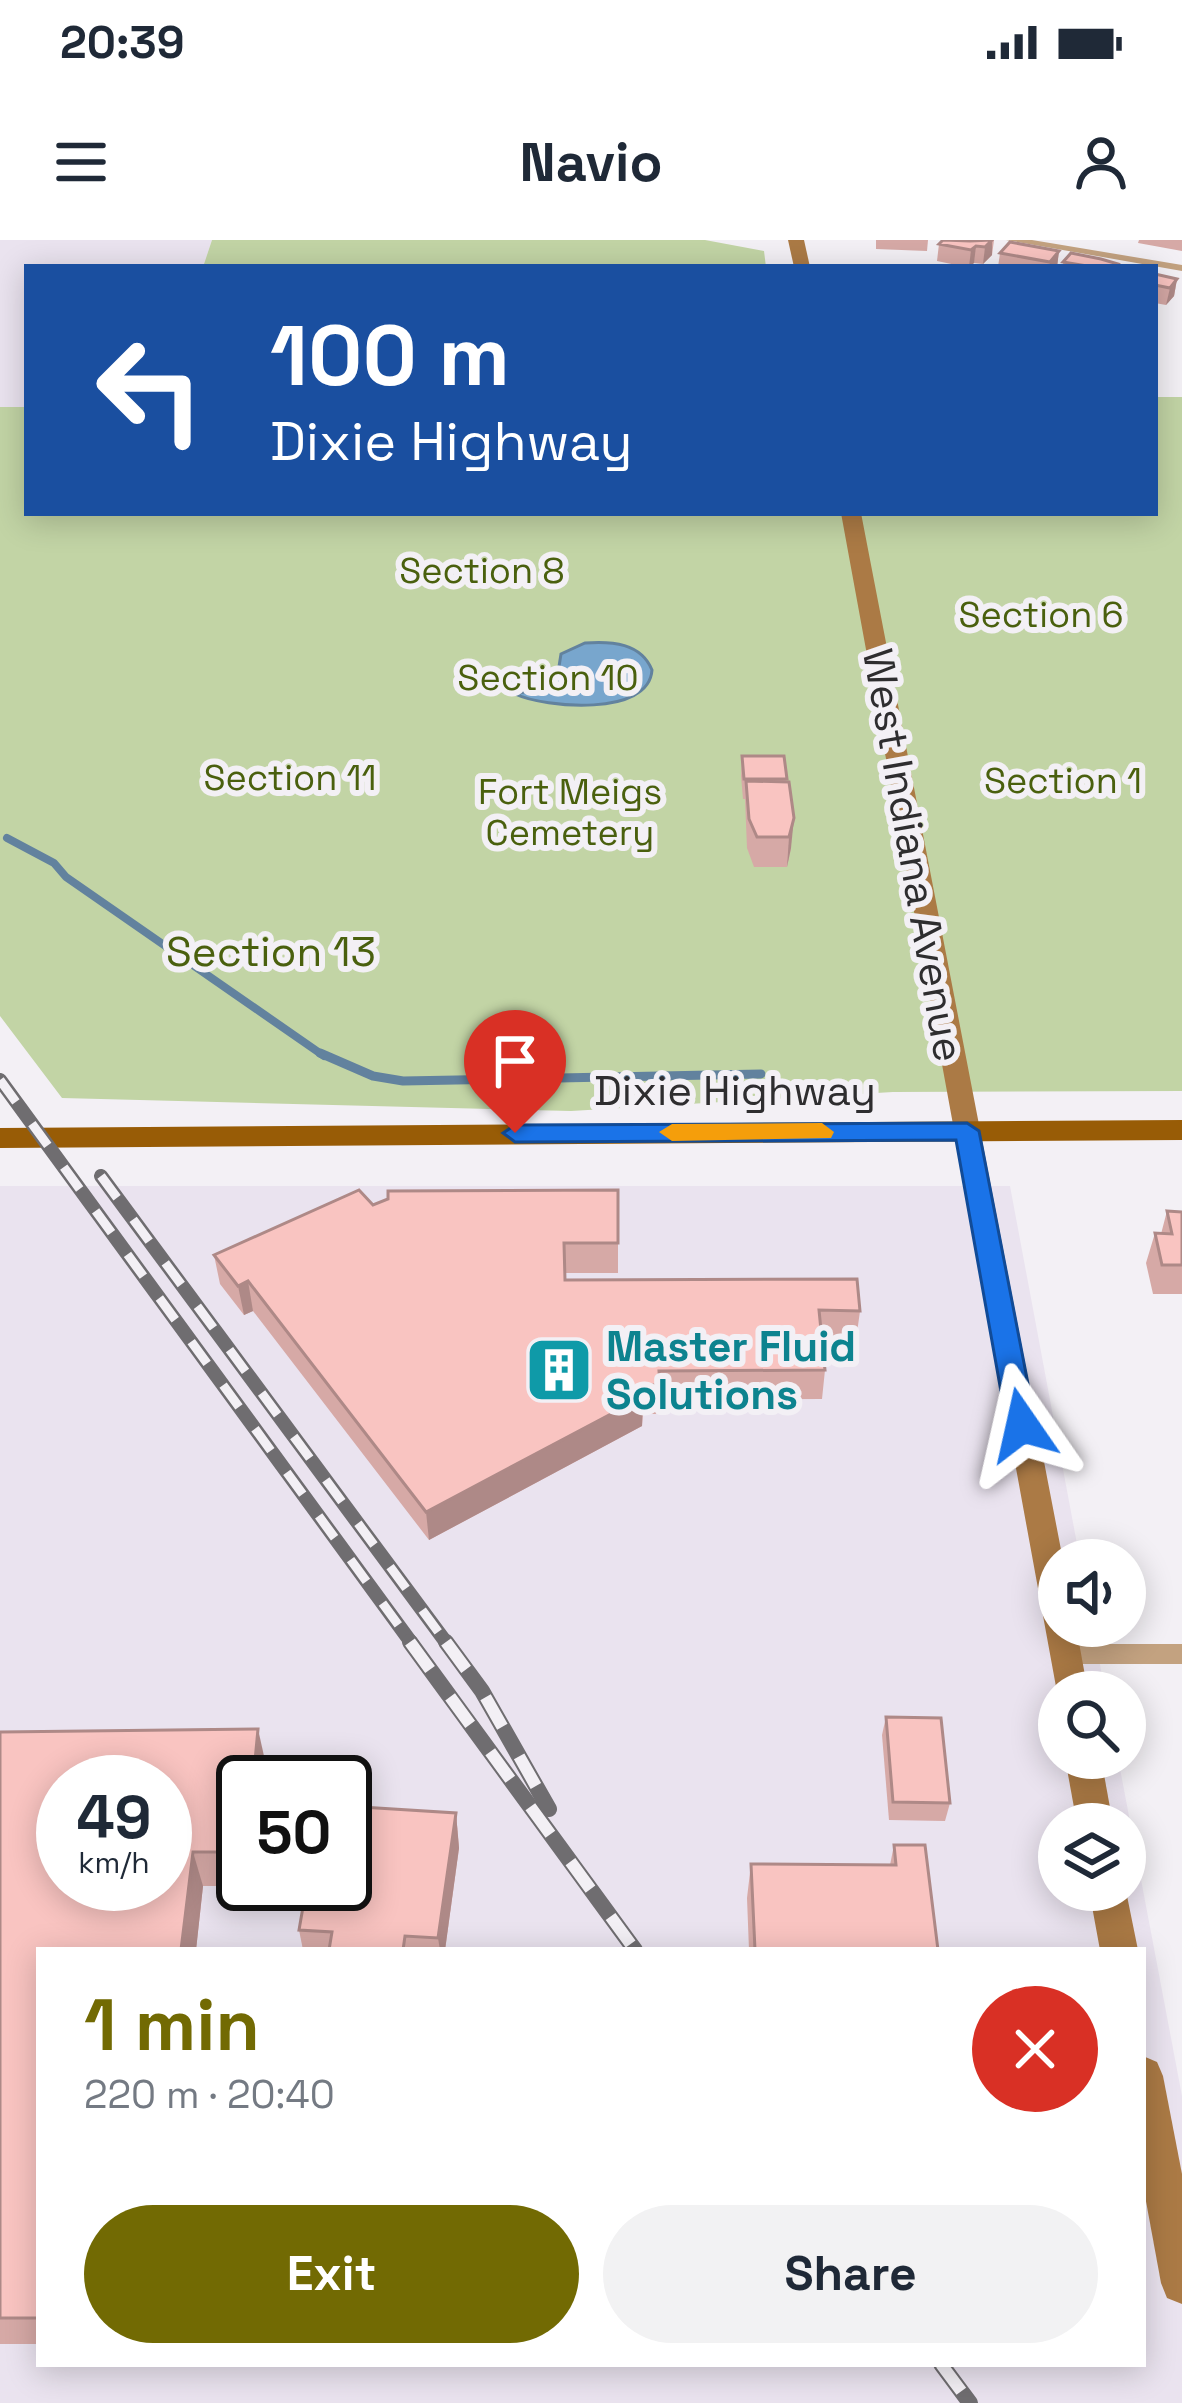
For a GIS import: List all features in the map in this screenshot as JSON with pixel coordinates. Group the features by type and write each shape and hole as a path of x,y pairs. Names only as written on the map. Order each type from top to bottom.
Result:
{"main road":[{"name":"West Indiana Avenue","path":"852,516 1067,1671"},
{"name":"Dixie Highway","path":"0,1138 1182,1130"},
{"path":"1112,1911 1118,1947"},
{"path":"1146,2092 1182,2283"}],"street":[{"path":"1012,240 1158,264"},
{"path":"1064,1654 1182,1654"}],"shaded area":[{"path":"0,240 212,240 204,264 24,264 24,407 0,407"},
{"path":"0,1186 1010,1186 1076,1539 1038,1539 1038,1647 1097,1647 1101,1671 1038,1671 1038,1779 1122,1779 1127,1803 1038,1803 1038,1911 1146,1911 1146,1906 1182,2096 1182,2403 0,2403"}],"green space":[{"path":"212,240 705,240 764,251 766,264 204,264"},
{"name":"Fort Meigs Cemetery","path":"1158,397 1182,397 1182,1091 893,1092 571,1111 62,1098 0,1016 0,407 24,407 24,516 1158,516"}],"water":[{"path":"585,643 615,644 641,654 652,670 646,685 634,696 594,705 549,703 515,694 556,685 561,654"}],"building":[{"path":"943,240 992,240 971,250 939,244"},
{"path":"1010,242 1059,251 1050,262 1000,253"},
{"path":"1071,253 1118,264 1075,264 1063,262"},
{"path":"1158,275 1177,279 1170,288 1158,286"},
{"path":"742,756 784,756 787,779 744,779"},
{"path":"746,781 789,782 794,818 789,837 757,837 749,819"},
{"name":"Master Fluid Solutions","path":"359,1190 373,1205 388,1199 388,1191 618,1190 618,1243 564,1243 565,1280 857,1279 860,1311 819,1310 825,1370 659,1371 660,1385 643,1385 643,1397 426,1512 248,1281 238,1286 214,1255"},
{"path":"1167,1211 1182,1212 1182,1265 1162,1265 1155,1233 1172,1234"},
{"path":"886,1717 941,1718 950,1803 893,1802"},
{"path":"258,1729 256,1755 216,1755 216,1852 193,1852 192,1860 192,1755 36,1755 36,1911 186,1911 181,1947 36,1947 36,2318 0,2318 0,1732"},
{"path":"372,1808 456,1813 438,1938 405,1936 403,1947 330,1947 332,1932 299,1930 302,1911 372,1911"},
{"path":"894,1845 925,1845 938,1947 755,1947 751,1864 896,1865"}],"waterway":[{"path":"7,838 54,863 66,877 324,1056"},
{"path":"320,1053 373,1076 403,1081 761,1074"}],"railway":[{"path":"0,1080 413,1645"},
{"path":"101,1176 448,1645"},
{"path":"410,1642 633,1947"},
{"path":"446,1642 482,1691 549,1809"},
{"path":"943,2367 970,2403"}],"slow traffic":[{"path":"672,1132 822,1132"}],"place":[{"name":"Master Fluid Solutions","path":"559,1370"}],"route":[{"path":"515,1133 967,1131 1022,1425"}],"park label":[{"name":"Section 8","path":"482,570"},
{"name":"Section 6","path":"1041,614"},
{"name":"Section 10","path":"548,677"},
{"name":"Section 11","path":"290,777"},
{"name":"Section 1","path":"1063,780"},
{"name":"Section 13","path":"271,951"}]}
